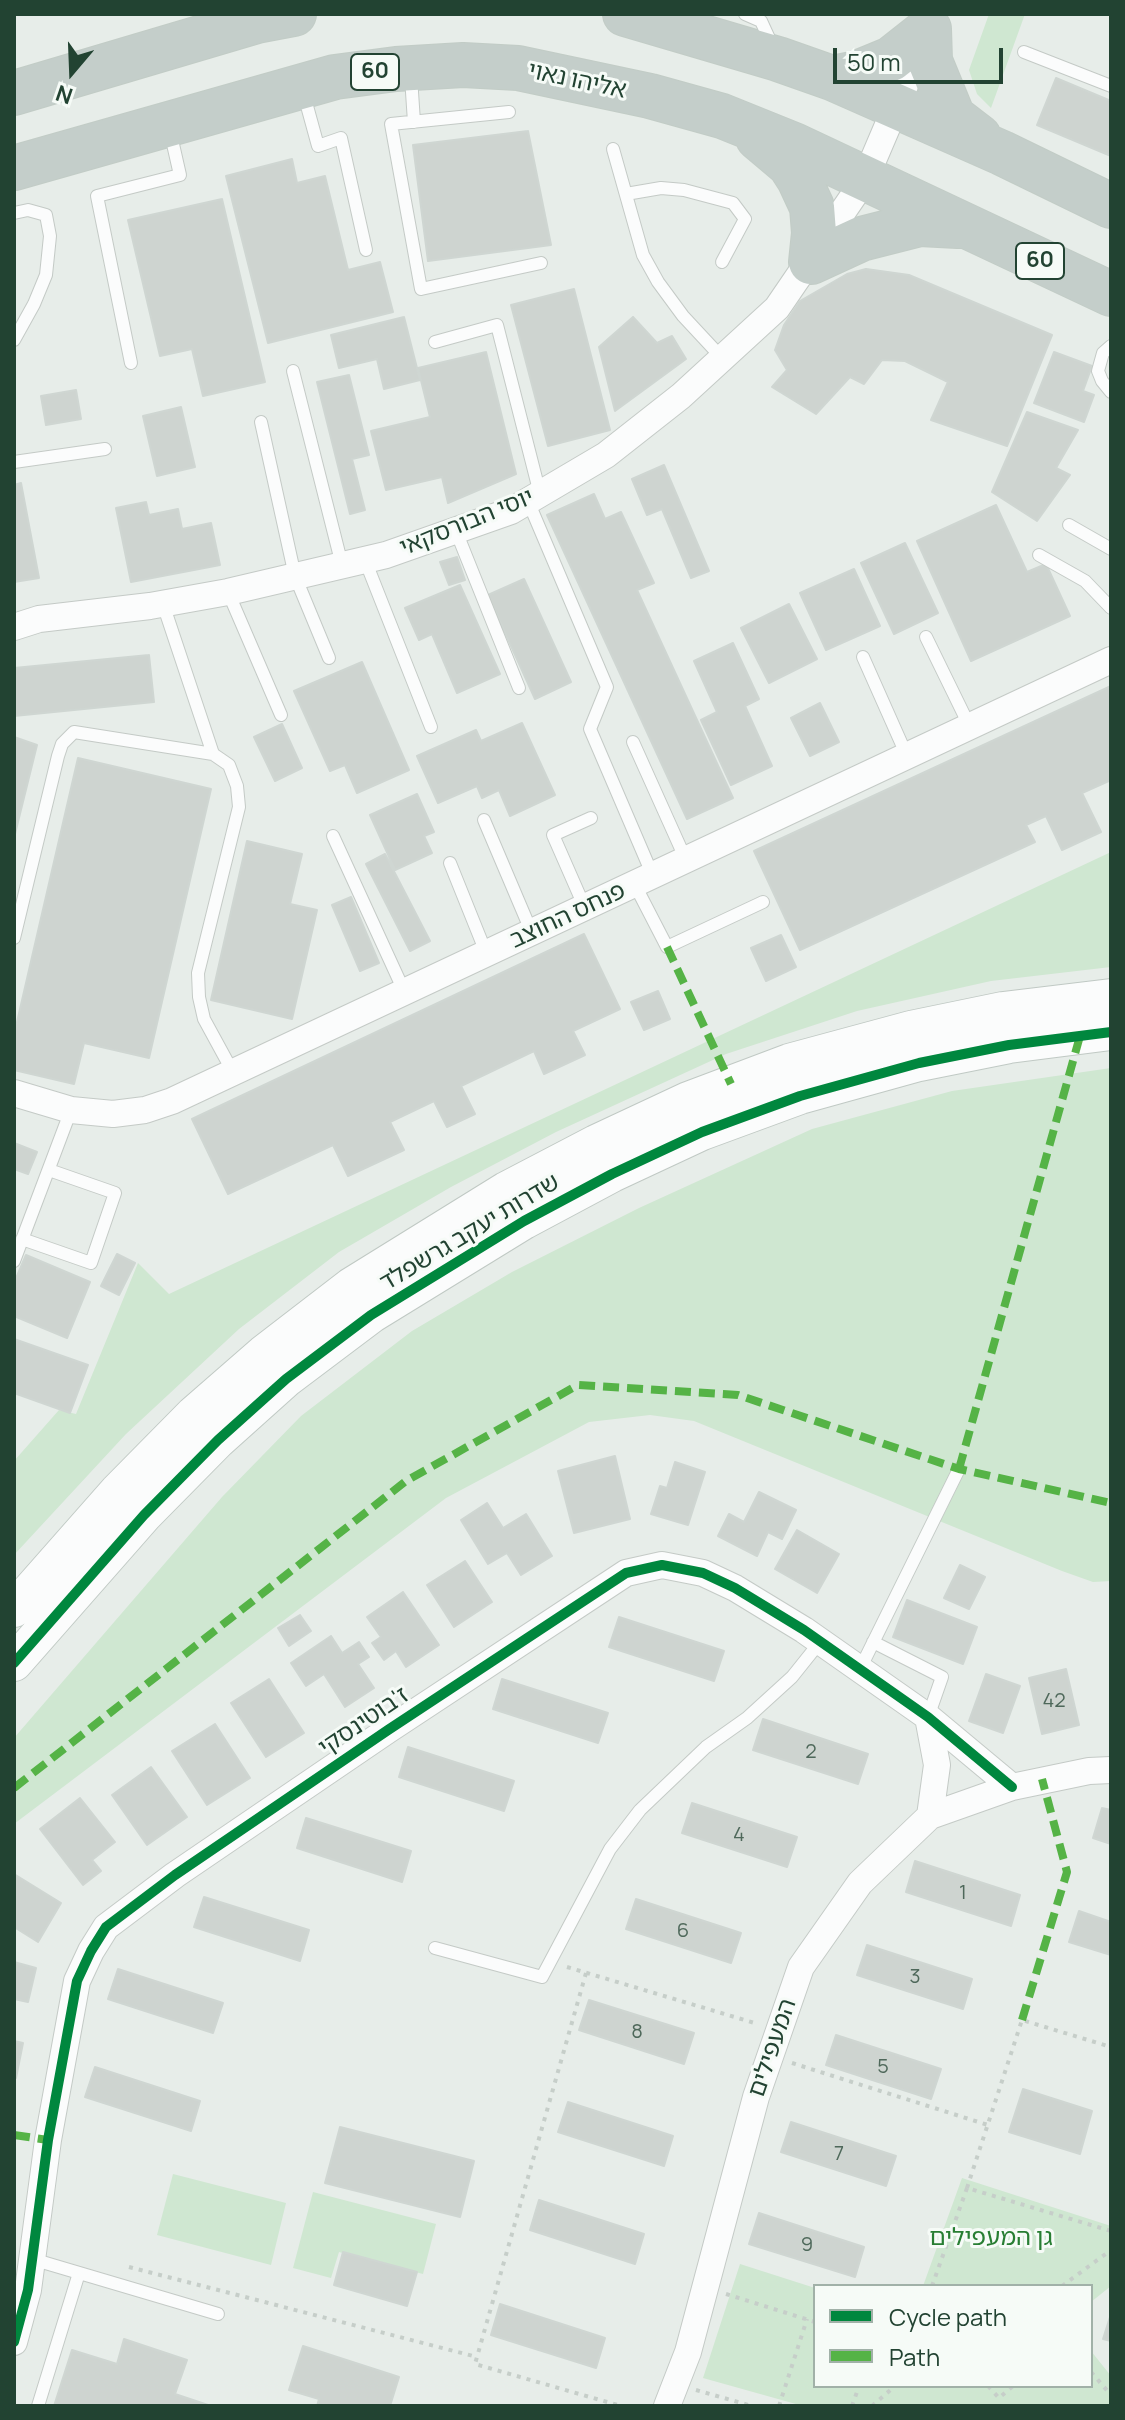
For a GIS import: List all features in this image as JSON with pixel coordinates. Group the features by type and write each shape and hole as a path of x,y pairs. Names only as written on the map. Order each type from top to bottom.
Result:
{"highway":[{"path":"14,93 257,21 294,14"},
{"path":"625,14 832,78 1002,153 1111,206"},
{"path":"832,78 857,73 891,59 932,22"},
{"path":"932,22 930,61 953,117 1002,153"},
{"name":"אליהו נאוי","path":"14,168 335,77 463,65 518,68 650,96 741,124 794,145 1111,294"},
{"path":"741,124 790,165 799,179 812,207 814,233 811,262"},
{"path":"811,262 861,239 920,224 968,227"}],"main road":[{"name":"שדרות יעקב גרשפלד","path":"14,1609 118,1491 194,1414 264,1353 351,1286 506,1190 688,1100 789,1062 911,1029 1003,1010 1111,997"},
{"name":"שדרות יעקב גרשפלד","path":"14,1663 144,1515 218,1440 286,1379 371,1315 524,1221 612,1174 702,1132 800,1096 919,1063 994,1048 1111,1032"}],"street":[{"name":"יוסי הבורסקאי","path":"22,620 163,604 353,563 511,511 606,455 723,359 777,308 865,179 932,22"},
{"name":"פנחס החוצב","path":"14,1093 71,1110 113,1114 145,1110 234,1074 1111,660"},
{"name":"ז'בוטינסקי","path":"14,2342 28,2290 50,2125 77,1981 106,1927 262,1815 626,1573 662,1565 703,1573 735,1588 928,1717 1012,1787"},
{"path":"928,1717 937,1765 930,1816"},
{"name":"המעפילים","path":"672,2395 688,2352 756,2097 801,1967 860,1883 930,1816 1012,1787 1077,1773 1111,1770"}],"lane":[{"path":"745,14 761,21 778,59"},
{"path":"1024,52 1111,86"},
{"path":"410,68 414,122"},
{"path":"302,86 318,146 341,138 366,250"},
{"path":"509,112 391,124 421,289 541,263"},
{"path":"131,363 97,196 180,175 168,123"},
{"path":"613,149 643,255 683,316 723,359"},
{"path":"626,194 661,188 684,190 733,203 745,219 722,262"},
{"path":"14,213 28,210 46,215 50,236 46,275 14,340"},
{"path":"435,342 497,325 534,498 607,687 590,729 667,947 763,902"},
{"path":"1111,346 1103,353 1098,371 1111,392"},
{"path":"293,371 353,563 431,727"},
{"path":"261,422 295,576 329,658"},
{"path":"14,462 105,449"},
{"path":"1069,525 1111,549"},
{"path":"456,531 519,688"},
{"path":"1039,555 1085,581 1111,608"},
{"path":"228,592 281,715"},
{"path":"163,604 213,754"},
{"path":"926,637 970,727"},
{"path":"863,657 907,756"},
{"path":"14,938 58,756 62,744 74,732 213,754 229,765 237,786 239,807 198,973 199,997 204,1019 234,1074"},
{"path":"633,742 686,861"},
{"path":"585,908 553,835 591,818"},
{"path":"484,820 532,933"},
{"path":"333,836 405,994"},
{"path":"450,863 487,955"},
{"path":"14,1261 71,1110"},
{"path":"22,1239 91,1263 115,1193 49,1170"},
{"path":"859,1671 959,1469"},
{"path":"435,1948 542,1977 610,1849 640,1810 706,1747 747,1718 792,1677 820,1642"},
{"path":"873,1642 942,1677 928,1717"},
{"path":"32,2259 218,2314"},
{"path":"38,2406 79,2273"}],"path":[{"path":"548,1962 779,2031"},
{"path":"586,1973 475,2364 621,2406"},
{"path":"933,2284 1022,2020 1111,2047"},
{"path":"770,2056 988,2125"},
{"path":"967,2188 1111,2231"},
{"path":"1065,2284 1111,2250"},
{"path":"125,2266 477,2357"},
{"path":"705,2288 813,2321"},
{"path":"779,2406 807,2319"},
{"path":"1093,2374 1111,2395"},
{"path":"872,2406 893,2388"},
{"path":"990,2388 999,2398 1011,2388"},
{"path":"672,2395 752,2406"}],"green space":[{"path":"989,14 1025,14 991,108 977,94 969,70"},
{"path":"1111,852 1111,967 991,981 857,1011 726,1054 556,1132 451,1187 339,1252 239,1329 126,1434 14,1555 14,1461 59,1410 76,1414 138,1263 169,1294"},
{"path":"1111,1068 1111,1581 1093,1582 1062,1571 694,1421 650,1415 589,1422 446,1498 14,1824 14,1738 222,1497 301,1416 412,1331 512,1272 639,1208 812,1129 952,1091"},
{"path":"173,2174 286,2203 271,2265 157,2235"},
{"name":"גן המעפילים","path":"962,2178 1111,2226 1111,2286 1093,2300 1093,2284 924,2284"},
{"path":"313,2192 436,2224 423,2274 339,2252 331,2278 293,2268"},
{"path":"740,2264 813,2287 813,2388 1093,2388 1093,2354 1111,2376 1111,2406 803,2406 703,2378"}],"building":[{"path":"1056,78 1111,101 1111,156 1037,125"},
{"path":"528,131 551,245 428,261 413,145"},
{"path":"292,159 297,183 325,176 348,270 380,262 393,312 268,343 226,176"},
{"path":"222,199 265,382 203,396 192,349 160,356 128,220"},
{"path":"866,269 909,275 1052,335 1007,446 931,420 948,382 905,361 882,360 864,384 850,377 816,414 772,387 787,370 775,350 784,325 800,301 847,274"},
{"path":"574,289 610,430 548,446 511,305"},
{"path":"404,317 420,380 384,389 377,359 339,368 331,335"},
{"path":"633,317 657,343 672,336 686,359 615,411 599,347"},
{"path":"486,352 516,474 448,503 442,477 386,490 371,431 430,417 418,368"},
{"path":"1054,352 1092,366 1083,391 1094,395 1084,422 1034,403"},
{"path":"349,375 369,455 352,459 365,510 350,514 317,382"},
{"path":"76,390 81,419 46,425 41,396"},
{"path":"181,407 195,467 157,476 143,416"},
{"path":"1027,412 1078,430 1056,468 1070,475 1037,521 992,492"},
{"path":"664,465 709,571 691,578 662,509 647,515 632,479"},
{"path":"21,483 39,578 14,582 14,485"},
{"path":"594,494 605,519 621,512 654,583 637,590 733,798 687,819 547,515"},
{"path":"146,502 149,515 178,509 182,529 211,523 220,565 131,582 116,508"},
{"path":"996,505 1027,572 1046,564 1070,616 971,661 917,541"},
{"path":"905,543 938,613 894,634 861,563"},
{"path":"457,557 465,580 449,585 440,562"},
{"path":"854,569 880,626 826,650 800,593"},
{"path":"524,579 571,682 535,699 488,595"},
{"path":"460,585 500,674 457,693 432,634 419,640 405,608"},
{"path":"789,604 817,659 769,683 741,628"},
{"path":"733,643 759,699 745,706 772,766 731,785 701,720 717,712 694,661"},
{"path":"149,655 154,702 14,716 14,668"},
{"path":"362,662 409,770 357,793 345,765 330,771 294,691"},
{"path":"1111,686 1111,780 1082,793 1101,832 1062,850 1046,816 1026,825 1035,842 800,950 754,851"},
{"path":"820,703 839,742 810,756 791,718"},
{"path":"522,723 555,795 510,816 499,790 482,798 477,786 438,803 417,756 476,730 481,741"},
{"path":"282,724 302,768 275,781 254,737"},
{"path":"14,737 37,745 14,838"},
{"path":"78,758 211,789 149,1058 84,1043 74,1084 14,1070 14,1035"},
{"path":"417,794 434,832 424,836 432,853 395,870 370,815"},
{"path":"247,841 302,854 290,904 317,910 292,1019 211,1000"},
{"path":"385,854 430,941 410,951 366,864"},
{"path":"351,897 379,963 360,971 332,905"},
{"path":"584,934 620,1009 573,1031 585,1055 544,1074 534,1051 461,1086 475,1114 447,1127 434,1101 390,1122 404,1150 348,1176 333,1145 228,1194 192,1119"},
{"path":"781,935 796,967 766,981 751,948"},
{"path":"658,991 670,1019 644,1030 631,1002"},
{"path":"14,1143 37,1152 28,1174 14,1169"},
{"path":"117,1254 135,1263 119,1295 101,1286"},
{"path":"26,1255 90,1282 67,1338 14,1316 14,1283"},
{"path":"14,1339 88,1365 70,1413 14,1393"},
{"path":"615,1456 630,1519 574,1533 558,1471"},
{"path":"675,1462 705,1472 688,1525 651,1514 660,1486 667,1488"},
{"path":"759,1492 796,1510 782,1539 768,1532 757,1556 718,1536 729,1514 744,1522"},
{"path":"487,1503 503,1528 526,1514 552,1556 521,1575 507,1553 488,1564 461,1520"},
{"path":"797,1530 839,1554 817,1593 775,1569"},
{"path":"465,1561 492,1602 454,1627 427,1585"},
{"path":"960,1565 985,1577 969,1609 944,1598"},
{"path":"403,1592 439,1645 406,1667 396,1651 384,1660 372,1643 381,1637 367,1617"},
{"path":"907,1600 977,1627 963,1664 893,1637"},
{"path":"300,1615 311,1631 289,1646 278,1628"},
{"path":"619,1617 724,1651 714,1681 609,1647"},
{"path":"331,1636 342,1653 359,1642 369,1657 358,1664 374,1688 345,1707 324,1674 306,1686 291,1663"},
{"path":"1066,1669 1079,1725 1042,1734 1029,1678"},
{"path":"986,1674 1020,1686 1003,1733 969,1721"},
{"path":"269,1679 304,1733 266,1757 231,1703"},
{"path":"502,1679 608,1713 598,1743 493,1709"},
{"path":"763,1719 868,1754 858,1784 753,1750"},
{"path":"215,1724 250,1778 207,1805 172,1751"},
{"path":"408,1747 514,1781 504,1811 399,1777"},
{"path":"151,1767 187,1817 147,1845 112,1795"},
{"path":"80,1798 115,1842 92,1860 101,1871 83,1885 40,1829"},
{"path":"692,1803 797,1837 787,1867 682,1833"},
{"path":"1102,1808 1111,1810 1111,1844 1093,1838"},
{"path":"306,1818 411,1851 402,1882 297,1848"},
{"path":"915,1861 1020,1895 1011,1926 906,1892"},
{"path":"14,1874 61,1903 38,1942 14,1927"},
{"path":"204,1897 309,1930 300,1961 194,1927"},
{"path":"636,1899 741,1933 731,1963 626,1929"},
{"path":"1079,1911 1111,1922 1111,1955 1069,1942"},
{"path":"867,1945 972,1979 963,2009 857,1975"},
{"path":"14,1962 36,1968 28,2002 14,1999"},
{"path":"118,1969 223,2003 213,2033 108,1999"},
{"path":"589,2000 694,2033 684,2064 579,2030"},
{"path":"836,2035 941,2069 931,2099 826,2065"},
{"path":"14,2041 23,2043 16,2078 14,2078"},
{"path":"95,2067 200,2101 191,2131 85,2097"},
{"path":"1023,2089 1092,2111 1080,2154 1009,2132"},
{"path":"568,2102 673,2136 664,2166 558,2132"},
{"path":"791,2122 896,2156 886,2186 781,2152"},
{"path":"340,2127 474,2161 460,2217 325,2183"},
{"path":"539,2200 644,2234 635,2264 530,2230"},
{"path":"759,2213 864,2247 855,2277 749,2244"},
{"path":"343,2252 417,2272 407,2306 334,2285"},
{"path":"500,2304 605,2338 596,2368 491,2335"},
{"path":"1111,2314 1111,2341 1103,2339"},
{"path":"124,2339 187,2360 175,2394 211,2406 54,2406 72,2350 117,2364"},
{"path":"303,2346 399,2377 390,2406 317,2406 319,2399 289,2390"}],"marked path":[{"path":"667,947 731,1084"},
{"path":"959,1469 1080,1036"},
{"path":"14,1788 406,1481 578,1385 738,1395 959,1469 1111,1503"},
{"path":"1022,2020 1067,1872 1042,1779"},
{"path":"14,2135 48,2140"}],"cycle path":[{"path":"14,1663 144,1515 218,1440 286,1379 371,1315 524,1221 612,1174 702,1132 800,1096 919,1063 1009,1045 1111,1032"},
{"path":"14,2342 28,2290 48,2140 77,1981 106,1927 175,1875 626,1573 662,1565 703,1573 735,1588 804,1630 928,1717 1012,1787"}]}
